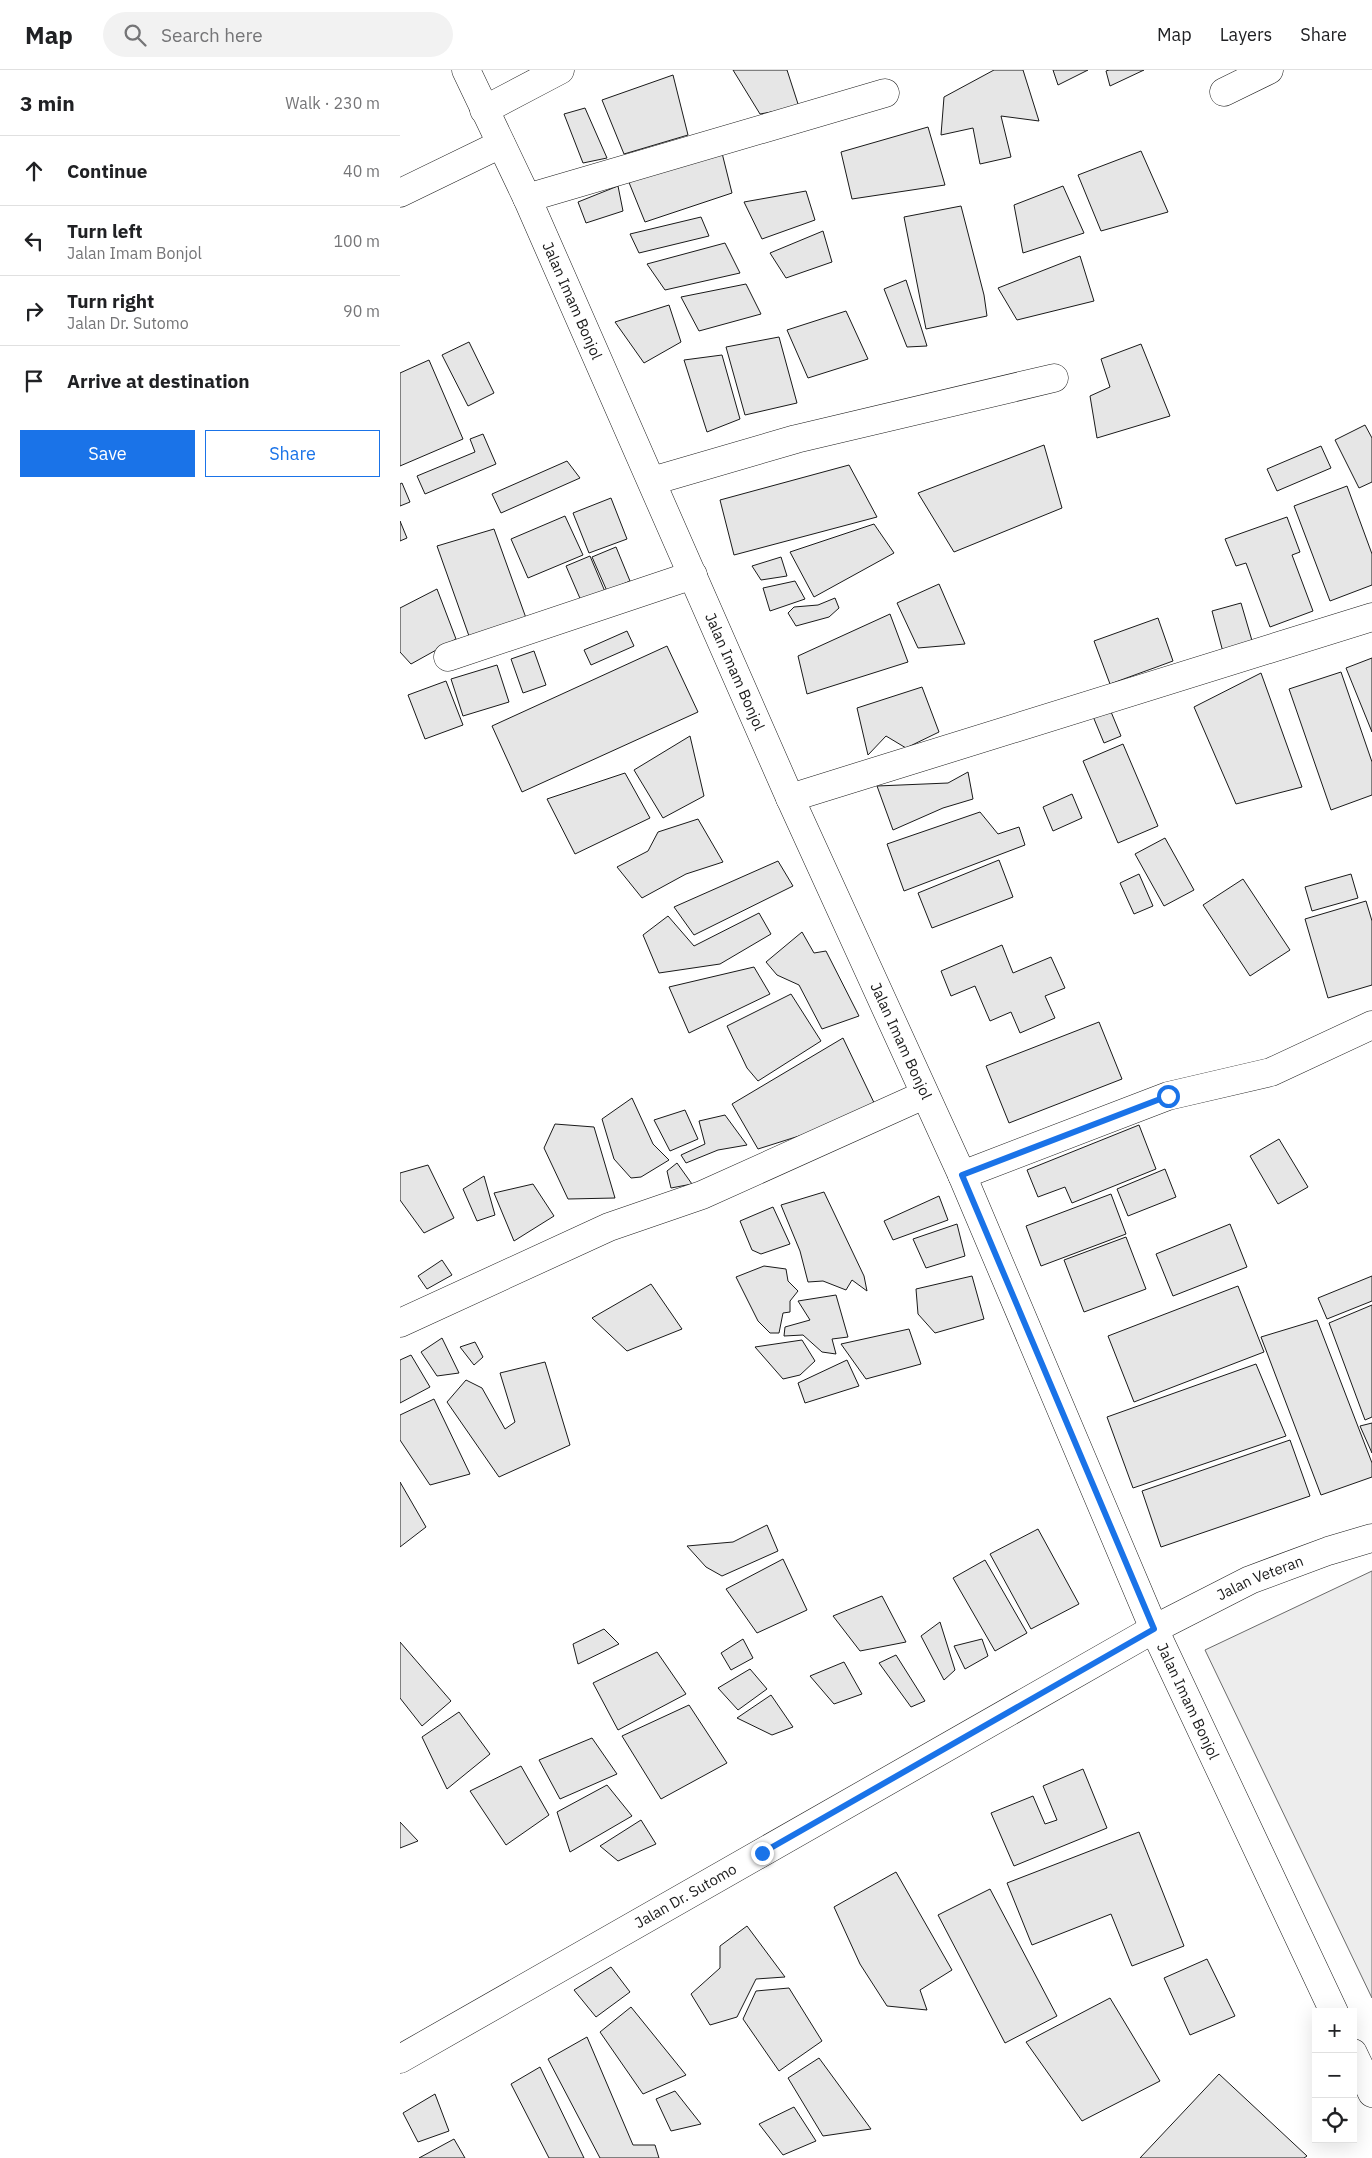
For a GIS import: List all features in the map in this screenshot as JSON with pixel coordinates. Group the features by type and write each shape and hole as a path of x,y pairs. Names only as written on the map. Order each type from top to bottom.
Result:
{"street":[{"name":"Jalan Imam Bonjol","path":"466,70 527,198 790,798 962,1175 1154,1629 1332,2008"},
{"path":"484,110 560,70"},
{"path":"1224,92 1269,70"},
{"path":"527,198 886,93"},
{"path":"400,193 501,144"},
{"path":"652,481 796,439 1054,378"},
{"path":"448,657 693,575"},
{"path":"790,798 1372,617"},
{"path":"962,1175 1168,1096 1271,1072 1372,1025"},
{"path":"400,1323 609,1227 702,1195 924,1095"},
{"name":"Jalan Veteran","path":"1154,1629 1250,1580 1328,1551 1372,1538"},
{"name":"Jalan Dr. Sutomo","path":"400,2059 1154,1629"},
{"path":"1357,2061 1372,2093"}],"shaded area":[{"path":"1372,1571 1372,1998 1205,1650"}],"building":[{"path":"733,70 787,70 799,107 760,114"},
{"path":"994,70 1023,70 1039,121 1001,116 1011,157 980,164 973,128 941,135 944,97"},
{"path":"1053,70 1088,70 1058,85"},
{"path":"1144,70 1110,86 1106,71"},
{"path":"673,75 688,135 624,154 602,100"},
{"path":"585,108 607,158 583,163 564,114"},
{"path":"928,127 945,185 852,199 841,152"},
{"path":"1141,151 1168,212 1101,231 1078,175"},
{"path":"722,153 732,193 645,222 628,180"},
{"path":"618,186 623,211 586,223 578,202"},
{"path":"1063,186 1084,233 1023,253 1014,205"},
{"path":"806,191 815,220 762,239 744,202"},
{"path":"961,206 984,295 987,316 926,329 904,217"},
{"path":"701,217 709,236 639,253 630,234"},
{"path":"823,231 832,262 786,278 770,253"},
{"path":"725,243 740,273 665,290 647,264"},
{"path":"1080,256 1094,301 1017,320 998,288"},
{"path":"906,280 927,346 907,347 884,289"},
{"path":"746,284 761,314 699,331 681,297"},
{"path":"669,305 681,342 644,363 615,322"},
{"path":"846,311 868,359 808,378 787,330"},
{"path":"779,337 797,403 745,415 726,347"},
{"path":"469,342 494,393 468,406 442,355"},
{"path":"1141,344 1170,416 1097,438 1090,396 1110,387 1101,359"},
{"path":"722,355 740,419 707,432 684,360"},
{"path":"429,360 463,439 400,466 400,373"},
{"path":"1365,425 1372,438 1372,482 1359,488 1335,440"},
{"path":"483,434 496,464 425,494 417,476 475,452 470,439"},
{"path":"1044,445 1062,508 954,552 918,493"},
{"path":"1321,446 1331,468 1277,491 1267,469"},
{"path":"567,461 580,478 501,513 492,494"},
{"path":"849,465 877,517 734,555 720,500"},
{"path":"402,483 410,502 400,506 400,484"},
{"path":"1347,486 1372,554 1372,585 1330,601 1294,506"},
{"path":"611,498 627,539 589,553 573,513"},
{"path":"565,516 583,555 528,578 511,539"},
{"path":"1287,517 1300,552 1292,555 1313,611 1270,627 1246,563 1236,566 1225,539"},
{"path":"400,521 407,538 400,541"},
{"path":"874,524 894,553 814,597 790,552"},
{"path":"494,529 526,618 469,636 437,546"},
{"path":"616,547 630,581 607,591 592,557"},
{"path":"590,556 606,594 582,603 566,566"},
{"path":"781,557 787,576 761,580 752,566"},
{"path":"795,581 805,599 770,611 763,588"},
{"path":"939,584 965,644 918,648 897,603"},
{"path":"437,589 456,639 411,664 400,652 400,608"},
{"path":"835,598 839,608 829,617 796,626 788,613 794,607 818,605"},
{"path":"1241,603 1253,644 1223,652 1212,611"},
{"path":"890,614 908,662 807,694 798,656"},
{"path":"1158,618 1173,661 1110,684 1094,641"},
{"path":"627,631 634,646 591,665 584,650"},
{"path":"667,646 698,712 522,792 492,726"},
{"path":"534,651 546,685 523,693 511,659"},
{"path":"1372,658 1372,732 1346,668"},
{"path":"497,665 509,702 463,716 451,679"},
{"path":"1341,672 1372,762 1372,795 1331,810 1289,689"},
{"path":"1261,673 1302,787 1236,804 1194,707"},
{"path":"446,681 463,725 425,739 408,695"},
{"path":"922,687 939,732 906,748 886,736 868,755 857,708"},
{"path":"1109,707 1121,736 1104,743 1092,714"},
{"path":"690,736 704,796 663,818 634,770"},
{"path":"1123,744 1158,826 1118,843 1083,761"},
{"path":"968,772 973,799 943,808 893,830 877,786 948,783"},
{"path":"625,773 650,818 575,854 547,799"},
{"path":"1072,794 1082,818 1053,831 1043,807"},
{"path":"980,812 998,834 1019,827 1025,845 904,891 887,844"},
{"path":"698,819 723,862 686,874 642,898 617,867 648,851 658,832"},
{"path":"1165,838 1194,890 1164,906 1135,854"},
{"path":"999,860 1013,897 932,928 918,893"},
{"path":"778,861 793,886 694,935 674,907"},
{"path":"1139,874 1153,906 1134,914 1120,883"},
{"path":"1351,874 1358,898 1312,911 1305,887"},
{"path":"1243,879 1290,950 1250,976 1203,905"},
{"path":"1366,901 1372,921 1372,985 1328,998 1305,919"},
{"path":"759,913 771,934 720,964 659,973 643,935 668,916 694,946"},
{"path":"802,932 814,953 826,951 859,1016 822,1029 799,985 777,975 766,962"},
{"path":"1002,945 1013,973 1051,957 1065,988 1045,996 1055,1018 1020,1033 1011,1012 990,1021 975,986 951,996 941,971"},
{"path":"754,967 770,994 689,1033 669,987"},
{"path":"791,994 821,1041 758,1081 747,1068 727,1026"},
{"path":"1099,1022 1122,1079 1009,1123 986,1066"},
{"path":"843,1038 878,1111 758,1149 732,1104"},
{"path":"632,1098 653,1144 669,1160 641,1177 631,1178 614,1159 602,1119"},
{"path":"685,1110 698,1139 670,1151 654,1120"},
{"path":"725,1115 747,1145 718,1150 686,1163 681,1155 705,1144 699,1121"},
{"path":"555,1124 594,1127 615,1198 568,1199 544,1148"},
{"path":"1139,1125 1156,1169 1072,1203 1065,1187 1038,1197 1027,1170"},
{"path":"1279,1139 1308,1187 1278,1204 1250,1156"},
{"path":"677,1163 692,1184 671,1188 667,1171"},
{"path":"428,1165 454,1218 424,1233 400,1200 400,1173"},
{"path":"1165,1169 1176,1197 1128,1216 1117,1189"},
{"path":"484,1176 495,1215 477,1221 463,1189"},
{"path":"533,1184 554,1216 514,1241 494,1193"},
{"path":"824,1192 864,1276 867,1291 852,1280 846,1290 823,1281 808,1282 800,1251 781,1205"},
{"path":"1111,1194 1126,1234 1041,1266 1026,1226"},
{"path":"939,1196 948,1220 893,1240 884,1221"},
{"path":"773,1207 790,1244 761,1254 752,1250 740,1221"},
{"path":"957,1224 965,1256 926,1268 913,1239"},
{"path":"1230,1224 1247,1267 1173,1296 1156,1254"},
{"path":"1126,1237 1146,1289 1084,1312 1064,1260"},
{"path":"442,1260 452,1275 427,1289 418,1276"},
{"path":"764,1266 786,1269 788,1281 798,1291 790,1301 790,1312 783,1313 779,1333 770,1333 758,1321 736,1277"},
{"path":"972,1276 984,1319 935,1333 918,1314 916,1289"},
{"path":"1372,1276 1372,1301 1327,1319 1318,1298"},
{"path":"651,1284 682,1329 627,1351 592,1318"},
{"path":"1238,1286 1264,1352 1134,1402 1108,1336"},
{"path":"836,1295 848,1337 832,1339 836,1354 822,1352 803,1335 784,1336 785,1327 810,1320 798,1301"},
{"path":"1372,1305 1372,1417 1365,1420 1329,1323"},
{"path":"1317,1320 1372,1463 1372,1477 1321,1495 1261,1337"},
{"path":"909,1329 921,1364 866,1379 841,1344"},
{"path":"442,1338 459,1373 437,1376 421,1352"},
{"path":"802,1340 815,1361 800,1375 783,1379 755,1347"},
{"path":"475,1342 483,1357 474,1365 460,1347"},
{"path":"411,1355 430,1387 400,1403 400,1360"},
{"path":"847,1360 859,1386 805,1403 798,1383"},
{"path":"545,1362 570,1445 499,1477 447,1402 466,1380 482,1388 505,1429 515,1422 500,1373"},
{"path":"1256,1364 1286,1436 1133,1488 1107,1417"},
{"path":"434,1399 470,1474 430,1485 400,1440 400,1415"},
{"path":"1372,1423 1372,1453 1360,1426"},
{"path":"1290,1440 1310,1496 1161,1547 1142,1491"},
{"path":"400,1482 426,1527 400,1547"},
{"path":"767,1525 778,1551 722,1576 706,1567 687,1546 733,1542"},
{"path":"1038,1529 1079,1604 1031,1629 990,1554"},
{"path":"783,1559 807,1610 757,1633 726,1589"},
{"path":"985,1560 1027,1633 995,1651 953,1578"},
{"path":"882,1596 906,1642 860,1651 833,1616"},
{"path":"940,1622 955,1670 944,1680 921,1636"},
{"path":"604,1629 619,1644 578,1664 573,1644"},
{"path":"743,1639 753,1658 731,1670 721,1653"},
{"path":"982,1639 988,1656 965,1669 954,1646"},
{"path":"400,1642 451,1701 422,1726 400,1698"},
{"path":"657,1652 686,1694 618,1730 593,1683"},
{"path":"896,1655 925,1701 911,1707 879,1663"},
{"path":"844,1662 862,1694 834,1704 810,1676"},
{"path":"750,1669 767,1689 738,1710 718,1688"},
{"path":"771,1695 793,1727 772,1735 737,1718"},
{"path":"689,1705 727,1763 661,1799 622,1736"},
{"path":"459,1712 490,1754 447,1789 422,1737"},
{"path":"592,1738 617,1774 560,1799 539,1760"},
{"path":"521,1766 549,1815 506,1845 470,1791"},
{"path":"1083,1769 1107,1828 1014,1866 991,1813 1033,1796 1045,1824 1057,1820 1043,1786"},
{"path":"607,1785 632,1816 570,1852 557,1812"},
{"path":"641,1820 656,1844 618,1861 600,1846"},
{"path":"400,1822 418,1841 400,1848"},
{"path":"1139,1832 1184,1946 1132,1966 1111,1914 1032,1945 1007,1883"},
{"path":"896,1872 952,1970 920,1990 927,2010 887,2006 860,1964 834,1907"},
{"path":"990,1889 1057,2016 1005,2043 938,1915"},
{"path":"747,1926 785,1977 756,1979 737,2017 710,2025 691,1994 720,1968 720,1946"},
{"path":"1207,1959 1235,2016 1190,2035 1164,1978"},
{"path":"611,1967 630,1992 596,2017 574,1990"},
{"path":"789,1988 822,2041 779,2071 743,2019 756,1991"},
{"path":"1110,1998 1160,2081 1082,2121 1026,2042"},
{"path":"631,2007 686,2075 643,2094 600,2032"},
{"path":"587,2037 633,2145 655,2145 659,2158 600,2158 548,2059"},
{"path":"819,2058 871,2129 823,2136 788,2078"},
{"path":"540,2067 584,2158 549,2158 511,2084"},
{"path":"1219,2074 1307,2156 1304,2158 1140,2158"},
{"path":"675,2091 701,2124 671,2131 656,2099"},
{"path":"435,2094 449,2131 418,2142 403,2113"},
{"path":"794,2107 816,2141 783,2155 759,2124"},
{"path":"454,2139 465,2158 419,2158"}],"route":[{"path":"762,1853 1154,1629 962,1175 1168,1096"}]}
